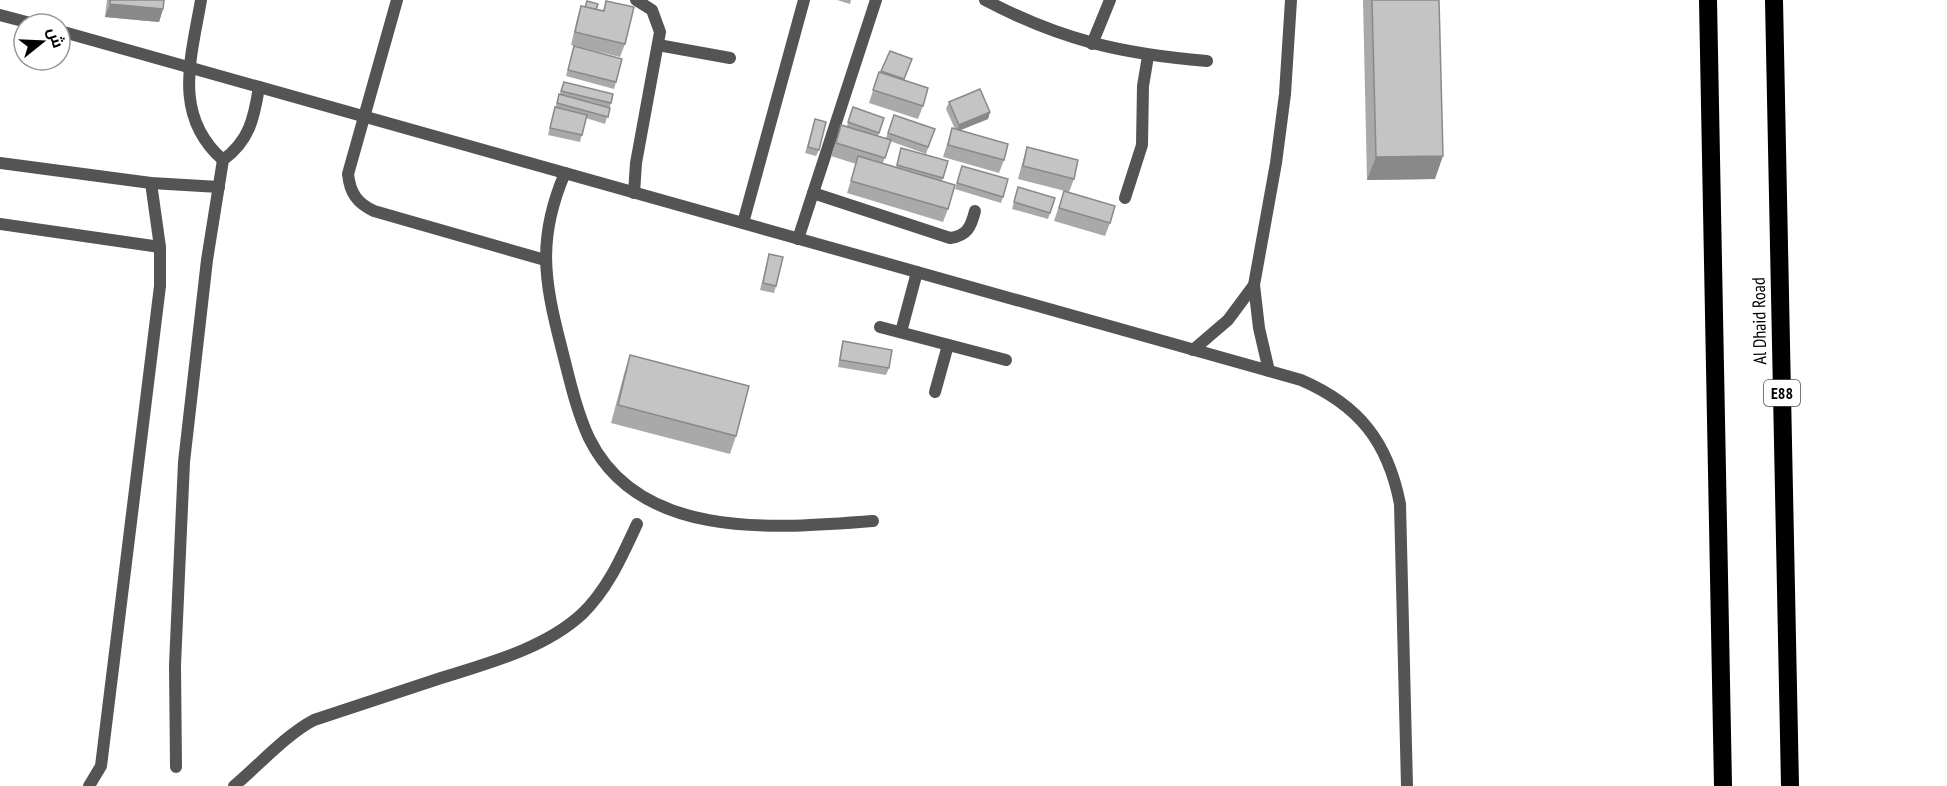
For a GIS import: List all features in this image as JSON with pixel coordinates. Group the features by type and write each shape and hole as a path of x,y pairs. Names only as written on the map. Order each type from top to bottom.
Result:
{"highway":[{"path":"1708,0 1723,786"},
{"name":"Al Dhaid Road","path":"1774,0 1790,786"}],"lane":[{"path":"201,0 190,68 189,103 193,119 210,149 223,160"},
{"path":"397,0 348,174 354,197 363,206 545,260"},
{"path":"634,193 636,164 660,32 656,16 646,5 636,0"},
{"path":"743,224 804,0"},
{"path":"798,239 876,0"},
{"path":"1092,44 1110,0"},
{"path":"1269,371 1259,328 1254,285 1276,163 1285,94 1291,0"},
{"path":"993,2 1043,28 1092,44 1148,56 1207,61"},
{"path":"72,34 1269,371 1320,388 1354,412 1380,445 1393,473 1400,504 1407,786"},
{"path":"658,45 730,58"},
{"path":"1125,198 1142,145 1143,86 1148,56"},
{"path":"176,767 175,665 184,462 194,361 223,160 244,141 251,129 259,87"},
{"path":"0,163 151,183 219,187"},
{"path":"565,173 548,218 545,260 555,322 582,421 603,459 635,491 655,503 708,521 782,525 873,520"},
{"path":"90,786 101,766 160,286 160,247 151,183"},
{"path":"813,193 950,238 965,234 970,228 975,211"},
{"path":"0,224 160,247"},
{"path":"901,332 917,272"},
{"path":"1193,350 1228,320 1254,285"},
{"path":"880,327 1006,360"},
{"path":"935,392 948,345"},
{"path":"234,786 279,748 289,736 314,720 493,662 559,631 582,613 597,597 609,579 637,524"}],"building":[{"path":"110,0 164,0 163,9 110,4"},
{"path":"1372,0 1439,0 1443,156 1376,157"},
{"path":"587,1 598,4 596,10 585,7"},
{"path":"606,1 634,7 625,44 575,32 581,6 604,11"},
{"path":"574,46 622,59 616,82 568,70"},
{"path":"890,51 912,59 904,79 881,71"},
{"path":"879,72 928,88 923,106 873,90"},
{"path":"564,82 613,94 611,103 561,91"},
{"path":"980,89 990,112 959,125 949,102"},
{"path":"559,94 610,108 608,117 557,103"},
{"path":"555,107 587,115 582,135 550,128"},
{"path":"853,107 884,118 879,133 848,122"},
{"path":"894,115 935,129 928,147 888,133"},
{"path":"815,119 826,122 819,150 808,147"},
{"path":"841,125 891,140 885,158 836,143"},
{"path":"952,128 1008,144 1004,160 948,145"},
{"path":"1027,147 1078,160 1074,179 1023,166"},
{"path":"901,148 948,161 943,178 897,165"},
{"path":"858,156 955,185 948,209 851,181"},
{"path":"962,166 1008,179 1003,197 957,183"},
{"path":"1018,187 1055,198 1050,213 1014,202"},
{"path":"1064,191 1115,206 1110,223 1059,208"},
{"path":"769,254 783,257 776,286 763,283"},
{"path":"843,341 892,350 889,368 840,360"},
{"path":"630,355 749,386 736,436 618,405"}]}
